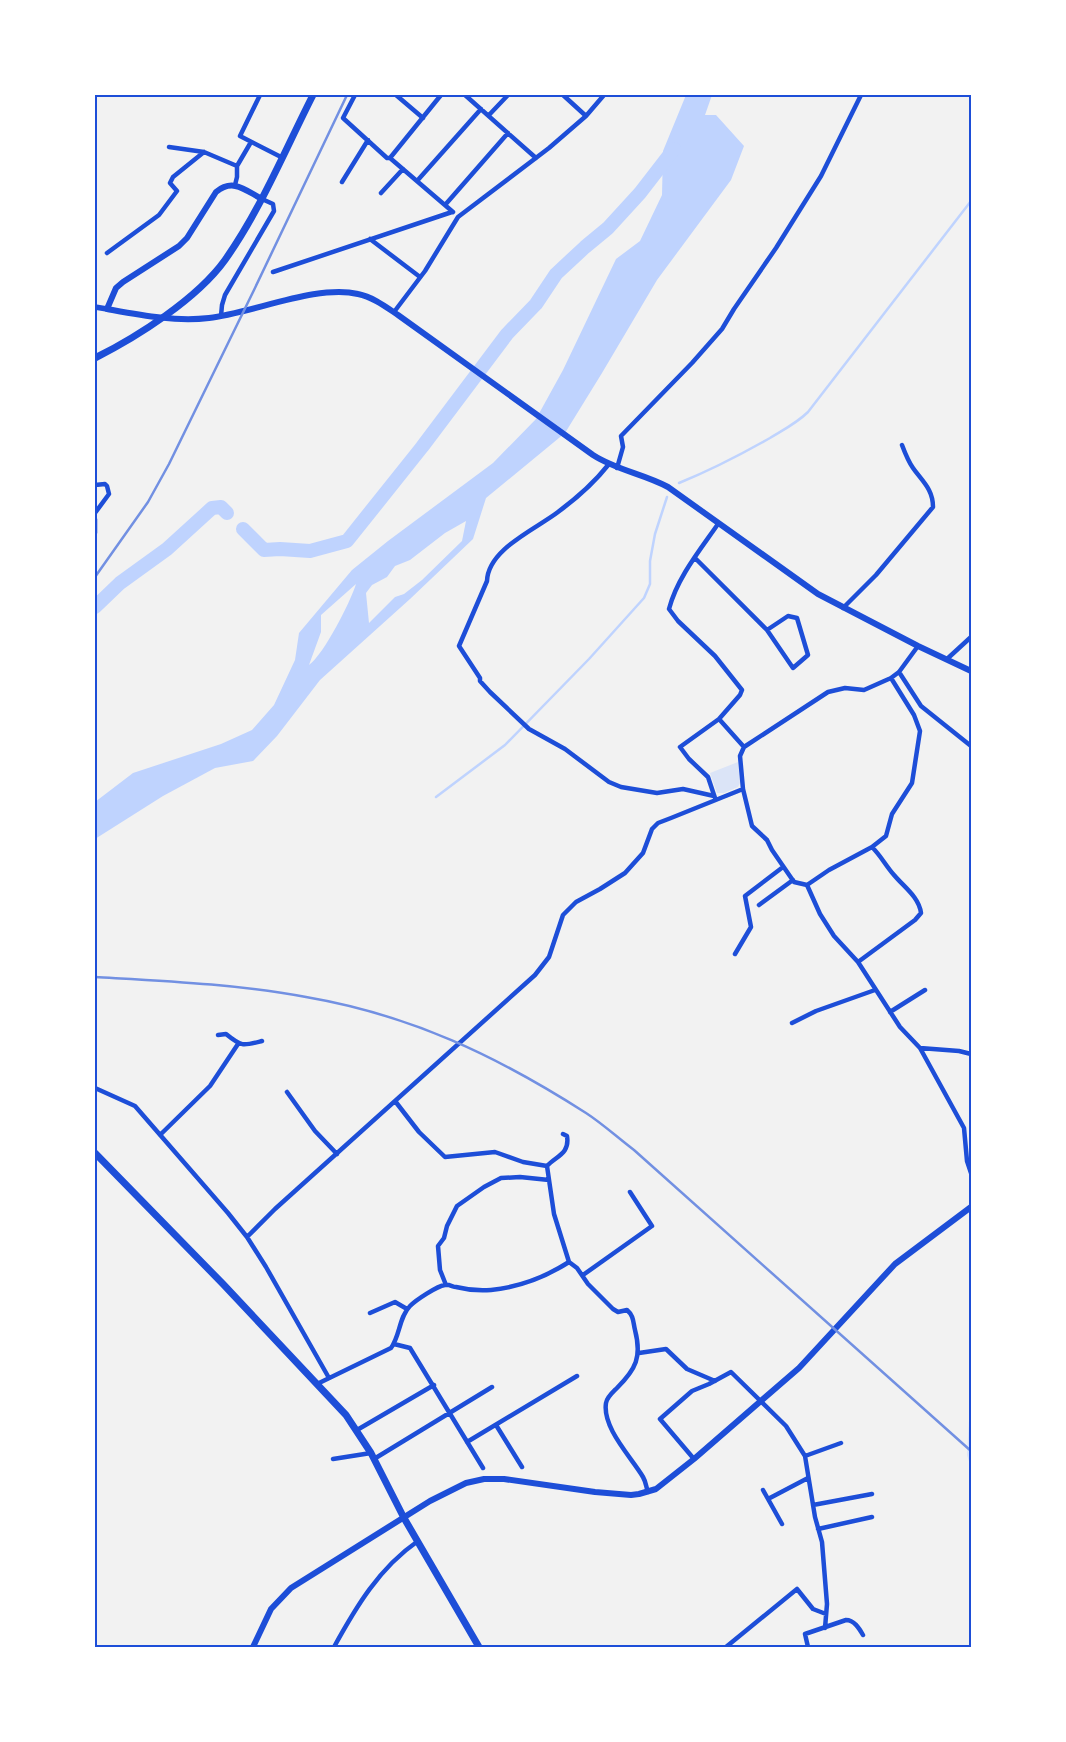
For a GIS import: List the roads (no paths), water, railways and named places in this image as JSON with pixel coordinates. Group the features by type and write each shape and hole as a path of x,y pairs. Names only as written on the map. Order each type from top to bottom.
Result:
{"main road":[{"path":"95,358 154,324 205,281 224,261 262,199 313,95"},
{"path":"262,199 235,185 225,186 216,192 187,238 168,254 130,276 116,288 107,309 176,319 221,316 325,292 342,292 367,296 396,314 593,455 618,468 654,480 668,487 796,580 842,608 971,671"},
{"path":"95,1153 346,1414 372,1456 404,1518 479,1647"},
{"path":"253,1647 271,1610 291,1588 446,1492 466,1483 484,1479 504,1479 595,1492 631,1495 656,1489 694,1459 799,1368 904,1256 971,1208"}],"street":[{"path":"260,95 240,136 281,157"},
{"path":"355,95 343,118 387,158 390,158 458,217"},
{"path":"396,95 422,118"},
{"path":"390,158 441,95"},
{"path":"465,95 536,158"},
{"path":"489,115 508,95"},
{"path":"563,95 586,116"},
{"path":"396,314 458,217 536,158 586,116 604,95"},
{"path":"618,468 623,447 621,436 692,363 722,329 821,176 861,95"},
{"path":"417,181 481,109"},
{"path":"444,205 508,133"},
{"path":"342,182 368,140"},
{"path":"235,185 237,166 251,142"},
{"path":"169,147 204,152 237,166"},
{"path":"107,253 159,215 177,191 170,183 173,176 204,152"},
{"path":"381,193 403,169"},
{"path":"221,316 225,295 274,211 273,204 262,199"},
{"path":"273,272 452,212"},
{"path":"370,240 420,278"},
{"path":"95,307 107,309"},
{"path":"842,608 876,575 933,507 928,486 912,467 902,445"},
{"path":"609,464 590,486 573,500 504,550 489,571 487,581 459,646 485,686 528,729 565,749 609,782 621,787 657,793 683,789 715,797"},
{"path":"95,485 105,484 109,494 95,513"},
{"path":"95,519 95,533"},
{"path":"715,797 708,777 689,759 680,747 719,719 740,695 742,690 715,656 678,621 669,609 673,597 695,558 718,524"},
{"path":"695,558 768,630 793,668 808,655 797,618 788,616 768,630"},
{"path":"947,659 971,637"},
{"path":"918,646 899,672 891,678 864,690 845,688 828,692 744,747 740,756 743,789 754,830 767,840 793,880 807,885 820,914 834,936 858,962 904,1032 920,1048 964,1128 967,1161 971,1173"},
{"path":"899,672 921,706 971,746"},
{"path":"807,885 830,869 872,847 886,836 892,814 912,783 920,739 918,722 891,678"},
{"path":"719,719 744,747"},
{"path":"248,1237 275,1209 534,975 549,957 563,915 576,902 625,873 643,853 652,829 658,823 715,797 743,789"},
{"path":"858,962 915,920 921,913 920,904 872,847"},
{"path":"735,954 752,927 745,896 783,867"},
{"path":"759,905 793,880"},
{"path":"792,1022 816,1011 875,990"},
{"path":"890,1012 926,990"},
{"path":"218,1035 226,1034 238,1044 245,1046 262,1041"},
{"path":"160,1135 210,1086 238,1044"},
{"path":"920,1048 955,1050 971,1054"},
{"path":"95,1088 135,1106 248,1237 329,1378"},
{"path":"287,1092 315,1131 337,1154"},
{"path":"395,1102 419,1132 445,1157 495,1152 524,1162 547,1166 564,1152 568,1140 567,1136 563,1134"},
{"path":"547,1166 554,1214 569,1262 577,1268 594,1291 618,1312 627,1310 631,1313 638,1337 639,1353 632,1372 608,1398 606,1406 614,1434 622,1449 644,1479 648,1492"},
{"path":"446,1284 440,1270 438,1246 444,1238 447,1226 457,1206 500,1178 520,1177 549,1180"},
{"path":"582,1276 652,1226 630,1192"},
{"path":"317,1384 387,1351 394,1344 407,1309 421,1298 446,1284 482,1291 510,1287 533,1282 569,1262"},
{"path":"370,1312 395,1302 407,1309"},
{"path":"394,1344 410,1348 483,1468"},
{"path":"639,1353 666,1349 687,1369 715,1381"},
{"path":"694,1459 660,1419 692,1391 731,1372 786,1426 805,1456 813,1505 822,1542 827,1604 825,1628"},
{"path":"467,1442 577,1376"},
{"path":"357,1430 434,1385"},
{"path":"333,1459 372,1456 492,1388"},
{"path":"496,1425 522,1467"},
{"path":"805,1456 841,1443"},
{"path":"768,1498 808,1478"},
{"path":"763,1490 782,1524"},
{"path":"813,1505 872,1494"},
{"path":"818,1529 872,1517"},
{"path":"334,1647 363,1596 407,1548 418,1541"},
{"path":"726,1647 797,1589 813,1609 826,1614"},
{"path":"808,1647 805,1634 848,1620 859,1627 862,1635"}],"water":[{"path":"686,95 712,95 705,115 716,115 744,146 731,180 657,280 565,433 486,498 473,539 320,680 277,736 253,761 215,768 163,796 95,839 95,802 133,773 221,744 252,730 274,705 295,660 299,633 352,570 493,463 536,419 563,370 616,259 640,241 662,195 663,151","holes":["466,521 462,541 422,580 404,594 395,597 369,623 366,593 372,585 387,577 395,566 410,560 445,533","356,584 336,628 322,650 309,665 321,632 321,615"]}],"waterway":[{"path":"243,529 264,550 310,551 347,541 422,447 507,334 536,304 556,274 608,228 640,193 674,149"},
{"path":"679,483 714,468 759,444 790,426 808,412 971,201"},
{"path":"436,797 505,745 589,659 644,598 650,584 650,561 655,534 667,497"},
{"path":"95,607 120,583 167,549 212,508 221,507 227,513"}],"railway":[{"path":"95,577 148,502 169,464 347,95"},
{"path":"95,977 254,989 345,1005 382,1015 452,1040 519,1073 586,1113 634,1150 971,1451"}]}
